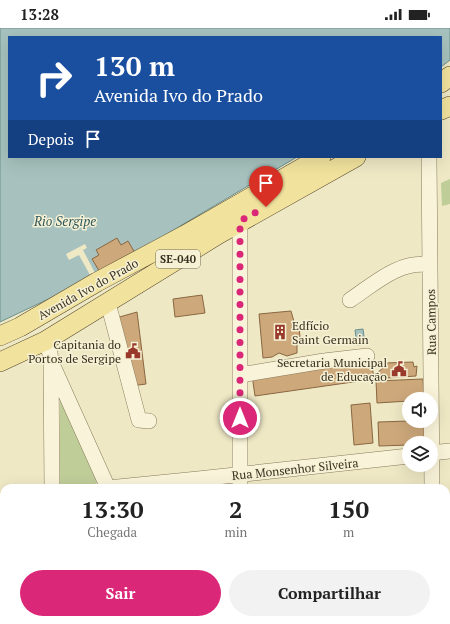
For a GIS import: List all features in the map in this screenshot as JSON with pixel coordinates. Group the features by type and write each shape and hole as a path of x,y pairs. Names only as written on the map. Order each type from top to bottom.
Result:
{"main road":[{"path":"442,82 450,76"},
{"name":"Avenida Ivo do Prado","path":"0,336 20,327 97,282 185,235 319,158"},
{"name":"Avenida Ivo do Prado","path":"0,362 45,341 240,221 354,158"},
{"path":"97,282 108,303"}],"street":[{"name":"Rua Campos","path":"429,158 432,436"},
{"path":"240,221 240,481"},
{"path":"350,300 390,273 408,265 420,263 430,265"},
{"path":"108,303 139,420 149,421"},
{"path":"45,341 50,353 51,361 52,484"},
{"path":"240,375 324,361 367,356"},
{"path":"51,361 106,484"},
{"path":"438,452 450,451"},
{"name":"Rua Monsenhor Silveira","path":"198,484 240,481 402,457"},
{"name":"Rua Campos","path":"432,472 432,484"}],"green space":[{"path":"450,179 450,204 442,206 441,183"},
{"path":"60,397 97,480 96,484 60,484"}],"water":[{"name":"Rio Sergipe","path":"0,28 450,28 450,60 442,66 442,36 8,36 8,158 295,158 148,245 61,293 0,322"},
{"path":"363,329 365,344 357,345 355,330"}],"pier":[{"path":"85,244 87,248 83,250 95,273 90,275 79,255 69,260 66,254"}],"building":[{"path":"117,238 121,245 128,241 135,253 101,274 92,259 99,255 96,250"},
{"path":"202,295 205,313 175,317 173,299"},
{"name":"Edfício Saint Germain","path":"291,311 295,325 299,327 300,337 297,338 297,353 287,356 279,353 272,357 263,358 259,314"},
{"name":"Capitania do Portos de Sergipe","path":"137,312 146,384 131,386 116,318"},
{"path":"371,358 374,379 255,396 252,375"},
{"name":"Secretaria Municipal de Educação","path":"413,362 414,367 417,366 416,376 387,378 378,376 378,372 386,367 386,363"},
{"path":"423,379 424,392 402,392 402,401 377,403 376,381"},
{"path":"370,403 373,443 354,445 351,405"},
{"path":"402,421 402,428 425,428 426,436 402,436 402,445 379,446 378,422"}],"place":[{"name":"Edfício Saint Germain","path":"280,332"},
{"name":"Capitania do Portos de Sergipe","path":"133,351"},
{"name":"Secretaria Municipal de Educação","path":"399,369"}],"route":[{"path":"240,418 240,221 266,207"}]}
